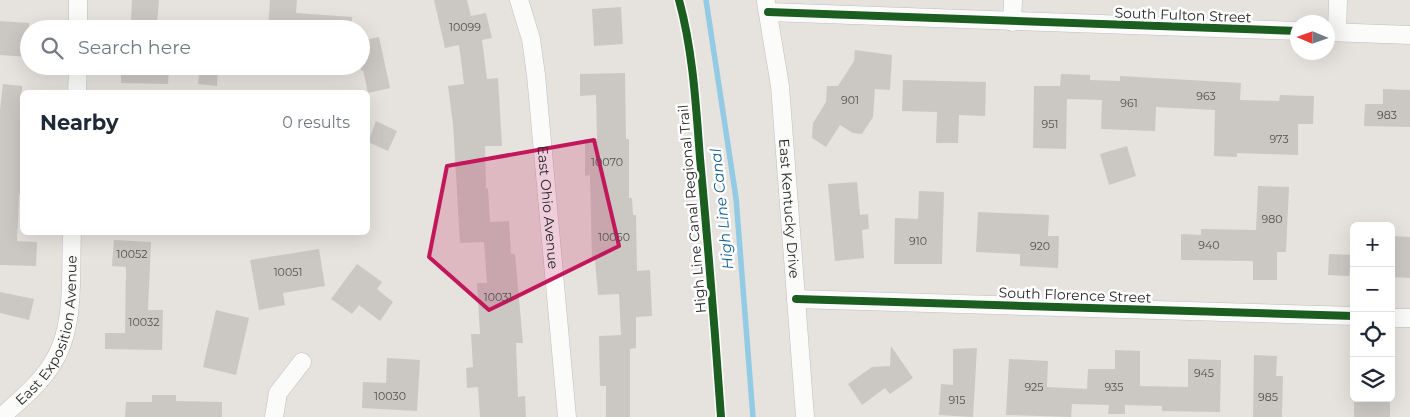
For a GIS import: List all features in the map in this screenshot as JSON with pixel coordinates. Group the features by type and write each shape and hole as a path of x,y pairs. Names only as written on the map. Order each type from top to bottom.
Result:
{"street":[{"path":"78,0 78,20"},
{"name":"East Ohio Avenue","path":"520,0 530,34 536,75 567,417"},
{"path":"1012,22 1013,0"},
{"path":"1335,16 1338,0"},
{"name":"South Fulton Street","path":"767,6 1012,22 1290,31"},
{"name":"East Kentucky Drive","path":"767,6 779,79 805,417"},
{"path":"1335,32 1410,35"},
{"path":"77,90 78,75"},
{"name":"East Exposition Avenue","path":"1,417 46,373 62,346 69,304 72,235"},
{"name":"South Florence Street","path":"796,299 1350,316"},
{"path":"1395,318 1410,318"},
{"path":"274,417 278,393 302,362"}],"highlighted area":[{"path":"594,140 619,246 489,310 429,257 447,166"}],"building":[{"path":"132,0 159,0 157,20 131,20"},
{"path":"270,0 297,0 296,13 352,17 352,20 269,20"},
{"path":"434,0 467,0 471,16 486,13 492,38 482,40 487,79 498,78 502,146 485,146 486,189 488,188 490,222 509,221 511,254 515,254 523,343 516,343 518,397 525,396 526,417 480,417 478,387 467,388 466,368 473,367 471,334 480,334 477,283 487,283 484,242 460,243 453,124 448,86 464,84 459,45 445,48"},
{"path":"621,7 623,44 594,46 592,9"},
{"path":"0,21 20,22 20,56 0,55"},
{"path":"379,37 390,88 370,93 370,90 367,90 364,75 370,75 370,39"},
{"path":"855,50 892,55 890,90 875,89 873,117 862,134 853,133 840,125 826,147 812,138 813,123 826,102 827,86 838,86 854,61"},
{"path":"625,73 626,139 629,139 629,198 632,198 633,215 636,215 637,271 650,270 652,316 636,317 636,348 630,349 630,417 606,417 606,386 600,386 599,336 621,335 619,294 598,295 595,260 592,260 590,175 585,176 585,139 597,139 596,95 580,96 580,74"},
{"path":"1061,74 1090,75 1090,80 1120,81 1120,76 1241,83 1240,100 1279,101 1280,95 1314,96 1313,124 1298,124 1298,155 1237,153 1237,157 1214,156 1215,110 1156,107 1155,131 1101,129 1102,100 1067,99 1066,149 1033,148 1034,86 1060,86"},
{"path":"121,75 168,75 168,84 121,83"},
{"path":"199,75 218,75 217,86 198,84"},
{"path":"903,80 986,82 985,116 959,115 958,143 936,143 937,112 902,111"},
{"path":"3,84 22,86 22,90 20,90 20,195 17,241 37,242 36,266 0,265 0,110"},
{"path":"1383,89 1410,90 1410,127 1364,126 1365,104 1383,104"},
{"path":"376,121 397,131 388,151 370,143 370,137"},
{"path":"1127,146 1136,176 1109,185 1100,154"},
{"path":"857,182 860,215 868,214 869,229 862,230 864,258 835,261 828,184"},
{"path":"1258,186 1289,187 1286,252 1277,252 1277,280 1253,280 1253,261 1181,260 1181,234 1201,235 1201,229 1256,230"},
{"path":"919,191 944,192 942,264 894,264 895,218 918,219"},
{"path":"978,212 1049,215 1048,236 1059,236 1058,268 1020,266 1020,254 976,252"},
{"path":"1395,236 1410,237 1410,278 1395,277"},
{"path":"114,240 151,242 148,310 163,310 162,350 105,349 105,333 125,333 126,267 112,266"},
{"path":"319,249 325,286 283,293 285,305 259,310 250,260"},
{"path":"1329,254 1350,255 1349,276 1328,275"},
{"path":"357,264 382,282 377,289 393,302 380,321 359,305 352,314 331,299"},
{"path":"0,292 34,299 29,320 0,313"},
{"path":"216,310 249,318 236,375 203,367"},
{"path":"891,346 913,378 890,394 885,388 862,405 848,384 872,367 890,366"},
{"path":"977,348 973,417 939,415 941,384 953,385 953,349"},
{"path":"1115,350 1140,351 1140,386 1188,387 1188,359 1221,360 1220,412 1162,411 1162,406 1125,405 1125,414 1108,414 1109,405 1072,404 1071,417 1006,415 1009,359 1048,361 1047,387 1087,389 1088,369 1115,369"},
{"path":"1254,355 1277,356 1276,376 1283,376 1282,417 1253,417"},
{"path":"387,358 420,360 417,411 362,408 363,382 386,383"},
{"path":"152,395 176,395 176,401 222,402 222,417 125,417 126,402 152,402"},
{"path":"1354,402 1390,402 1390,417 1354,417"}],"waterway":[{"name":"High Line Canal","path":"706,0 736,198 753,417"}],"cycle path":[{"name":"High Line Canal Regional Trail","path":"679,0 691,59 721,417"},
{"path":"768,12 1290,31"},
{"path":"796,299 1350,316"}]}
